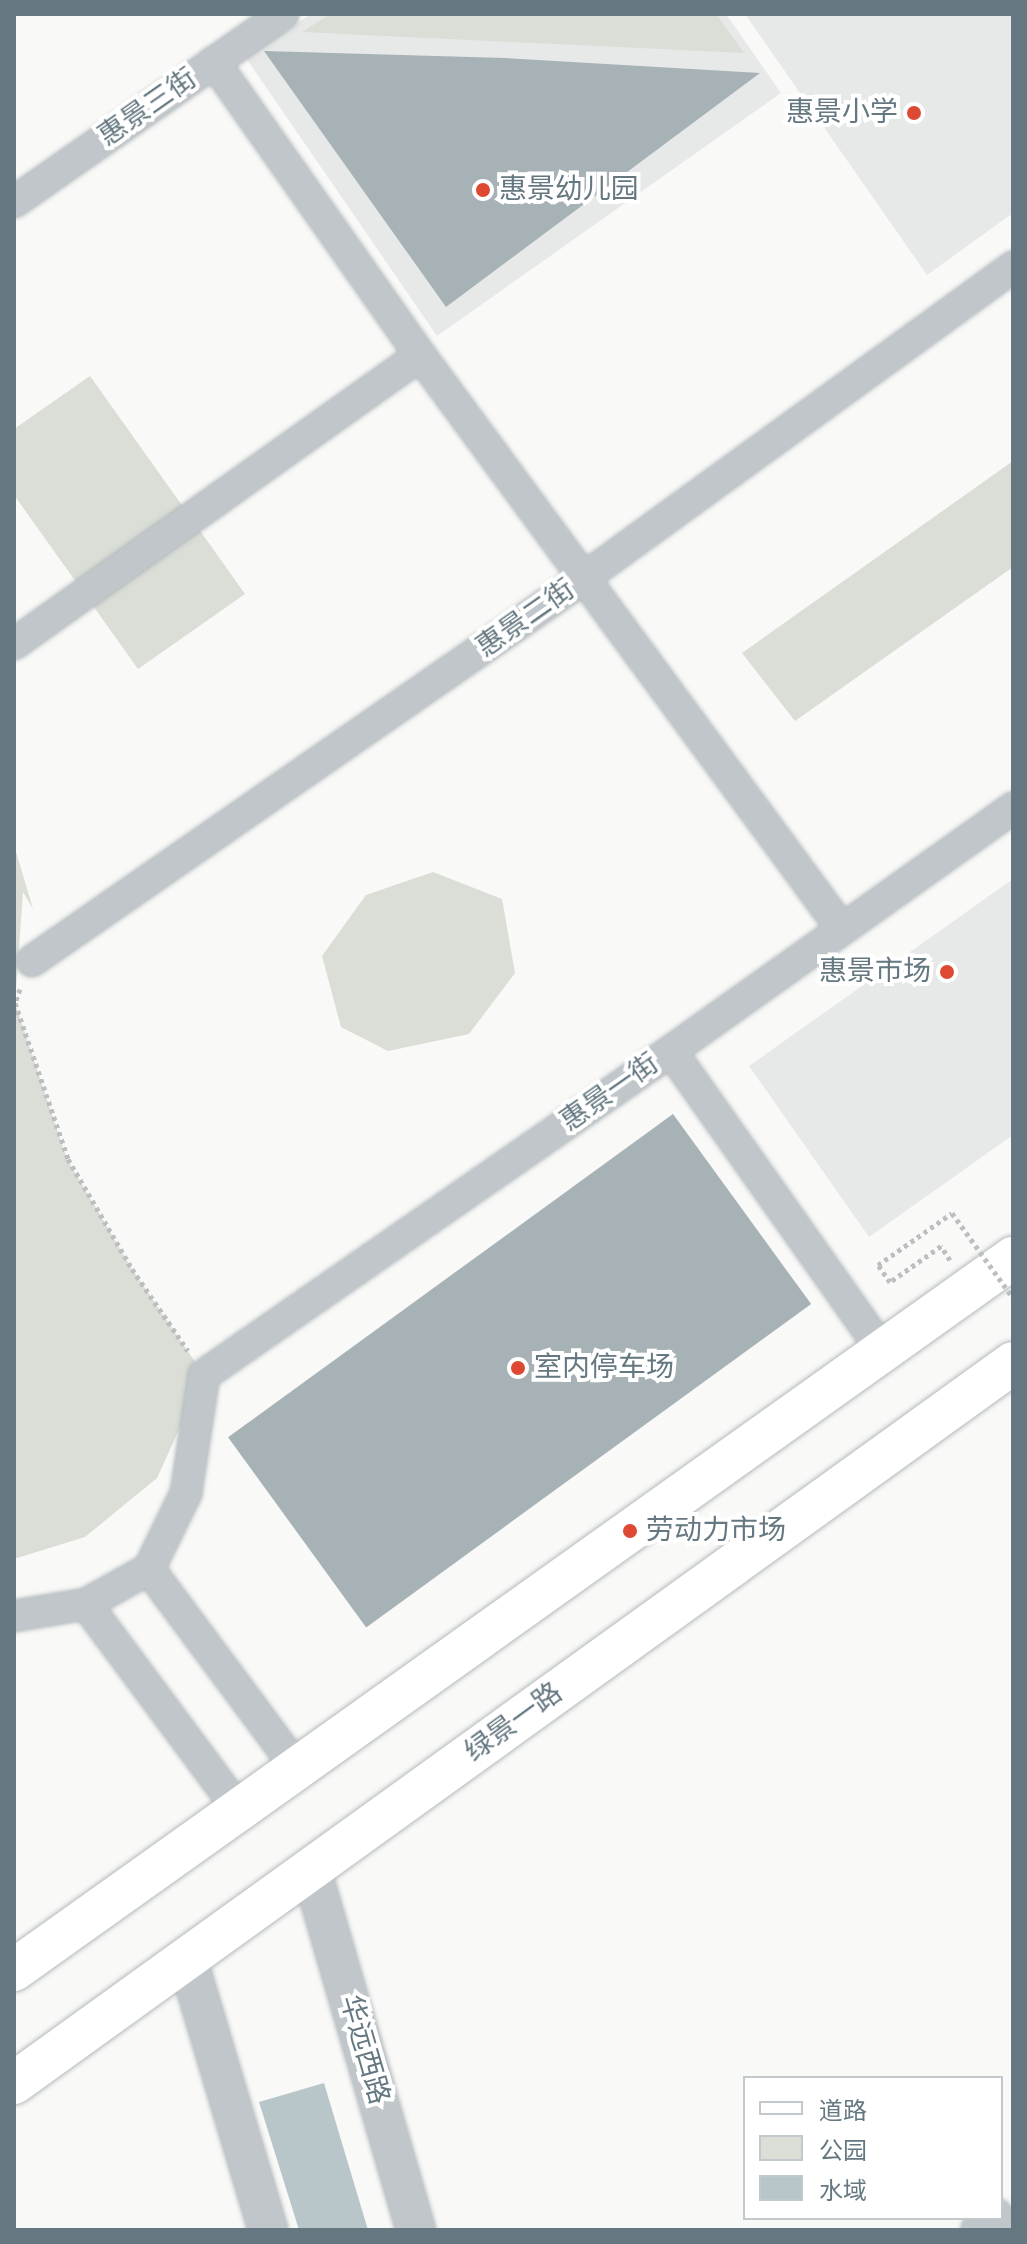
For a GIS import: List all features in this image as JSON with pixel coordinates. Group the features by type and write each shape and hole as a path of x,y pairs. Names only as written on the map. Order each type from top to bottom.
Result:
{"main road":[{"path":"14,1970 1013,1258"},
{"name":"绿景一路","path":"14,2083 311,1869 1008,1377"}],"street":[{"name":"惠景三街","path":"14,202 283,14"},
{"path":"214,62 420,355 842,929"},
{"name":"惠景二街","path":"32,961 584,578 1013,267"},
{"path":"14,644 420,355"},
{"name":"惠景一街","path":"204,1375 671,1051 1013,808"},
{"path":"671,1051 883,1351"},
{"path":"14,1616 86,1604 149,1569 186,1493 204,1375"},
{"path":"149,1569 297,1768"},
{"path":"86,1604 239,1810"},
{"name":"华远西路","path":"311,1869 416,2230"},
{"path":"187,1958 268,2230"}],"path":[{"path":"32,961 15,1003 68,1159 132,1269 204,1375"},
{"path":"941,1246 890,1282 878,1265 952,1213 1013,1298"}],"shaded area":[{"name":"惠景幼儿园","path":"311,14 726,14 781,93 437,336 246,58"},
{"name":"惠景小学","path":"745,14 1013,14 1013,213 927,275"},
{"name":"惠景市场","path":"1013,879 1013,1135 869,1237 749,1066"}],"green space":[{"path":"330,14 716,14 744,53 302,32"},
{"path":"90,376 245,594 138,669 14,495 14,429"},
{"path":"1013,461 1013,567 795,721 742,653"},
{"path":"14,845 33,909 23,892 15,1003 67,1159 132,1269 204,1375 157,1478 85,1537 14,1559"},
{"path":"433,872 502,899 515,973 469,1034 388,1051 341,1027 322,956 366,895"}],"water":[{"path":"324,2083 368,2230 299,2230 259,2102"}],"building":[{"name":"惠景幼儿园","path":"264,51 505,58 760,73 446,307"},
{"name":"室内停车场","path":"673,1114 811,1304 366,1627 228,1437"}],"place":[{"name":"惠景小学","path":"914,113"},
{"name":"惠景幼儿园","path":"483,190"},
{"name":"惠景市场","path":"947,972"},
{"name":"室内停车场","path":"518,1368"},
{"name":"劳动力市场","path":"630,1531"}]}
